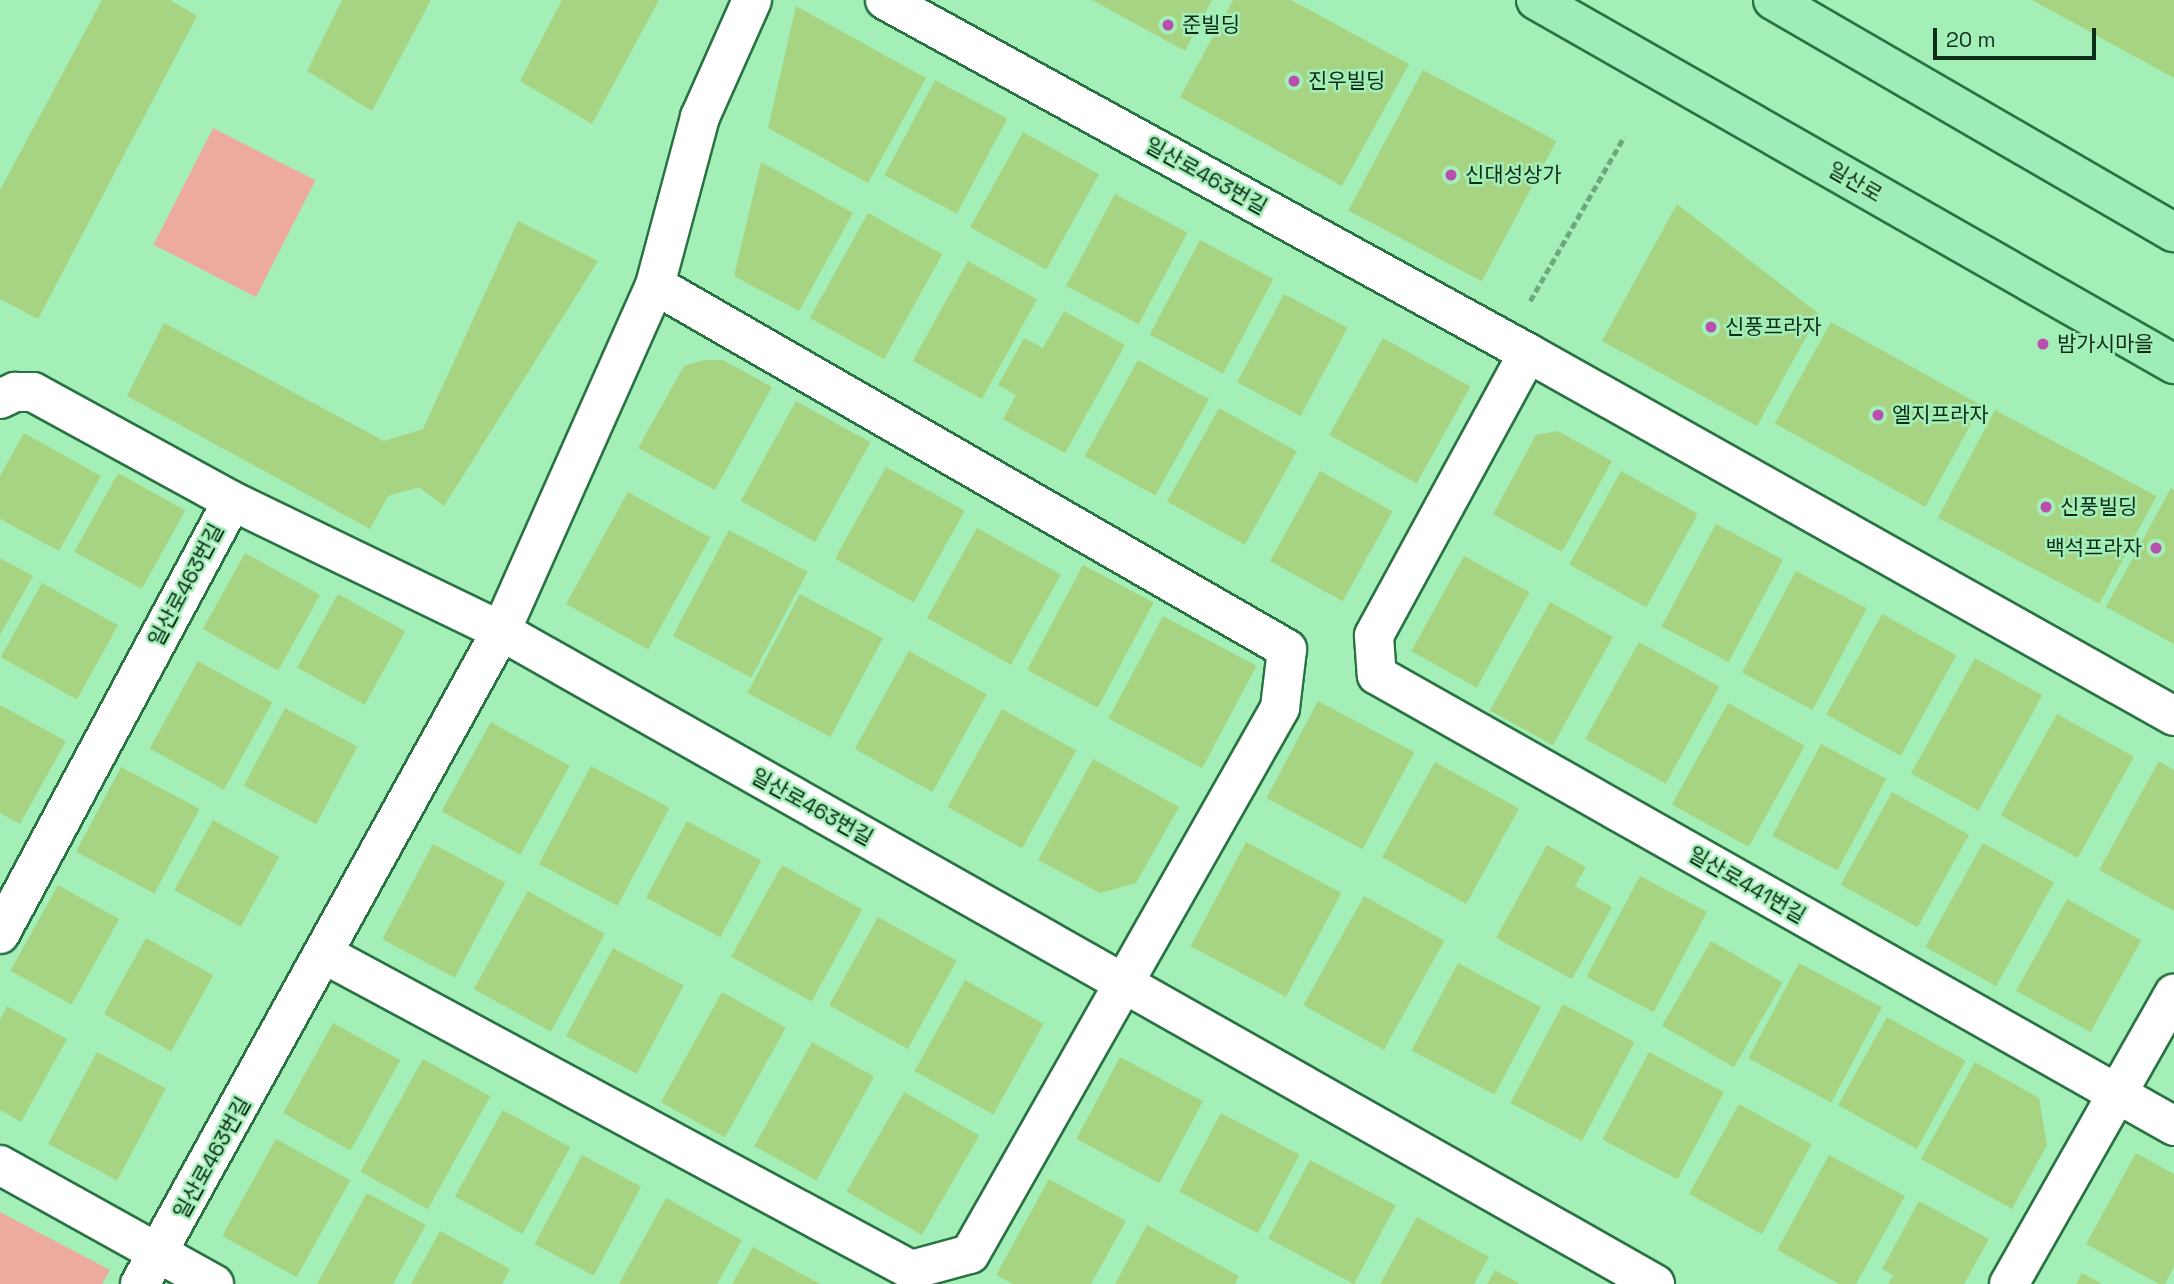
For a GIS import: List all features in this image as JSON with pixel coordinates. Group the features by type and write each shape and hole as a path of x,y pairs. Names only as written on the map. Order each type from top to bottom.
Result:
{"main road":[{"name":"일산로","path":"1536,0 2174,364"},
{"path":"1773,0 2174,232"}],"street":[{"name":"일산로463번길","path":"140,1284 501,631 655,285 700,117 752,0"},
{"name":"일산로463번길","path":"885,0 1528,353"},
{"path":"324,954 911,1270 970,1254 1280,708 1287,649 655,285"},
{"path":"1528,353 2174,716"},
{"name":"일산로441번길","path":"1528,353 1374,636 1377,674 2174,1126"},
{"path":"7,395 33,391 232,501"},
{"name":"일산로463번길","path":"0,934 232,501 501,631 1124,983"},
{"path":"1124,983 1655,1284"},
{"path":"2009,1284 2174,994"},
{"path":"0,1165 214,1284"}],"path":[{"path":"1528,305 1624,138"}],"shaded area":[{"path":"213,128 315,180 256,297 154,245"},
{"path":"0,1212 110,1270 102,1284 0,1284"}],"building":[{"path":"102,0 170,0 197,16 38,319 0,299 0,190"},
{"path":"342,0 431,0 372,111 307,71"},
{"path":"562,0 659,0 592,124 520,81"},
{"name":"준빌딩","path":"1092,0 1212,0 1185,51"},
{"name":"진우빌딩","path":"1233,0 1291,0 1409,64 1342,186 1180,97"},
{"path":"2032,0 2174,0 2174,78"},
{"path":"796,6 926,78 868,183 768,128"},
{"name":"신대성상가","path":"1423,70 1556,141 1482,281 1348,210"},
{"path":"935,80 1007,118 957,214 884,175"},
{"path":"1023,132 1099,174 1046,270 970,227"},
{"path":"761,162 853,213 799,311 734,276"},
{"path":"1115,194 1187,232 1139,324 1066,286"},
{"name":"신풍프라자","path":"1677,204 1819,314 1757,426 1602,341"},
{"path":"868,213 942,254 884,359 810,318"},
{"path":"518,221 598,261 444,506 419,487 388,496 370,529 127,396 164,323 384,441 423,429"},
{"path":"1200,240 1273,279 1223,373 1150,334"},
{"path":"968,261 1037,299 982,399 913,361"},
{"path":"1284,294 1348,328 1301,416 1237,382"},
{"path":"1064,311 1125,345 1065,453 1003,419 1016,395 998,385 1024,338 1043,348"},
{"name":"엘지프라자","path":"1831,322 1981,405 1925,507 1775,423"},
{"path":"1383,338 1470,386 1417,484 1329,435"},
{"path":"704,360 723,360 772,387 715,490 638,448 684,366"},
{"path":"1138,360 1209,399 1156,495 1085,456"},
{"path":"796,401 870,442 815,542 741,501"},
{"path":"1219,408 1297,451 1245,545 1167,502"},
{"name":"신풍빌딩","path":"1995,410 2157,496 2099,604 1938,518"},
{"path":"1558,431 1612,461 1562,552 1493,514 1536,435"},
{"path":"24,433 101,476 59,551 0,519 0,476"},
{"path":"886,467 965,511 914,602 835,559"},
{"path":"1320,471 1393,511 1343,601 1270,561"},
{"path":"1621,471 1698,514 1646,607 1569,565"},
{"path":"118,473 185,510 142,589 74,552"},
{"name":"백석프라자","path":"2171,488 2174,490 2174,644 2106,607"},
{"path":"628,492 710,538 648,650 566,604"},
{"path":"1716,524 1783,560 1729,662 1662,626"},
{"path":"977,528 1061,575 1011,665 927,618"},
{"path":"729,530 808,572 751,678 673,636"},
{"path":"245,553 320,595 278,671 203,629"},
{"path":"1464,556 1530,592 1477,688 1411,651"},
{"path":"0,558 33,576 0,635"},
{"path":"1083,565 1154,603 1098,708 1027,670"},
{"path":"1796,571 1867,609 1813,710 1742,673"},
{"path":"42,583 118,625 77,700 1,657"},
{"path":"338,594 405,631 365,705 297,667"},
{"path":"800,594 883,638 830,737 747,693"},
{"path":"1550,602 1613,637 1553,745 1490,710"},
{"path":"1882,614 1956,655 1901,756 1826,715"},
{"path":"1163,616 1257,666 1202,768 1109,718"},
{"path":"1639,642 1719,687 1666,784 1585,739"},
{"path":"909,651 987,694 933,792 855,749"},
{"path":"1975,658 2042,695 1978,811 1911,773"},
{"path":"198,661 272,702 224,790 150,748"},
{"path":"1318,701 1414,752 1363,849 1266,798"},
{"path":"1728,703 1805,746 1749,847 1672,804"},
{"path":"0,705 66,741 20,824 0,813"},
{"path":"285,708 357,746 316,824 244,786"},
{"path":"1002,709 1076,750 1022,848 948,807"},
{"path":"2057,714 2134,757 2078,858 2001,815"},
{"path":"491,722 570,766 520,855 442,811"},
{"path":"1821,744 1886,779 1838,871 1772,836"},
{"path":"1093,759 1179,807 1136,883 1100,893 1038,860"},
{"path":"2159,761 2174,770 2174,911 2099,870"},
{"path":"1435,762 1519,809 1466,904 1382,857"},
{"path":"591,766 670,808 617,906 539,864"},
{"path":"121,767 200,809 155,894 76,852"},
{"path":"1892,792 1969,835 1918,927 1841,885"},
{"path":"213,820 279,857 241,927 174,890"},
{"path":"687,821 761,860 720,937 646,898"},
{"path":"1246,842 1341,893 1286,997 1191,946"},
{"path":"1983,843 2054,882 1996,986 1925,947"},
{"path":"433,844 505,882 455,978 382,939"},
{"path":"1547,845 1586,867 1575,886 1612,907 1572,979 1496,938"},
{"path":"782,865 862,910 812,1001 731,957"},
{"path":"1640,876 1707,912 1654,1012 1586,977"},
{"path":"58,885 119,919 72,1005 10,971"},
{"path":"528,891 605,934 551,1032 474,989"},
{"path":"1364,896 1444,941 1384,1050 1303,1005"},
{"path":"2067,899 2141,940 2090,1032 2016,991"},
{"path":"878,917 957,961 908,1049 829,1005"},
{"path":"146,938 213,975 171,1051 104,1014"},
{"path":"1711,941 1783,983 1734,1067 1662,1026"},
{"path":"613,948 684,986 637,1074 566,1036"},
{"path":"1458,963 1541,1007 1495,1095 1412,1050"},
{"path":"1799,963 1882,1007 1831,1102 1748,1058"},
{"path":"965,980 1044,1024 993,1115 915,1071"},
{"path":"722,992 786,1027 725,1138 661,1102"},
{"path":"1563,1004 1635,1042 1582,1141 1510,1103"},
{"path":"7,1006 67,1039 21,1122 0,1110 0,1020"},
{"path":"1887,1017 1966,1061 1917,1149 1838,1105"},
{"path":"333,1023 400,1060 350,1150 283,1113"},
{"path":"812,1042 874,1076 816,1181 754,1146"},
{"path":"97,1052 166,1089 117,1180 48,1144"},
{"path":"1649,1052 1724,1092 1678,1179 1603,1139"},
{"path":"1120,1057 1203,1101 1159,1183 1076,1139"},
{"path":"423,1059 490,1096 428,1209 360,1172"},
{"path":"1975,1062 2039,1098 2047,1145 2012,1209 1921,1159"},
{"path":"904,1092 979,1136 922,1235 846,1192"},
{"path":"1739,1104 1812,1144 1762,1234 1689,1194"},
{"path":"503,1110 570,1147 522,1234 455,1197"},
{"path":"1221,1113 1300,1155 1258,1233 1179,1192"},
{"path":"276,1139 350,1180 297,1277 222,1236"},
{"path":"2136,1153 2174,1174 2174,1267 2165,1284 2159,1284 2086,1244"},
{"path":"582,1155 641,1186 594,1276 535,1244"},
{"path":"1829,1155 1905,1196 1856,1284 1839,1284 1777,1250"},
{"path":"1310,1160 1396,1206 1354,1284 1268,1239"},
{"path":"1049,1179 1126,1221 1091,1284 1013,1284 996,1275"},
{"path":"367,1193 426,1225 393,1284 317,1284"},
{"path":"666,1198 742,1240 717,1284 619,1284"},
{"path":"1919,1201 1989,1239 1964,1284 1888,1284 1893,1275 1882,1269"},
{"path":"1417,1217 1489,1257 1474,1284 1380,1284"},
{"path":"1147,1225 1239,1276 1235,1284 1115,1284"},
{"path":"440,1231 510,1269 502,1284 411,1284"},
{"path":"753,1247 820,1284 732,1284"},
{"path":"1495,1270 1520,1284 1487,1284"},
{"path":"2082,1273 2102,1284 2076,1284"}],"place":[{"name":"준빌딩","path":"1168,25"},
{"name":"진우빌딩","path":"1294,81"},
{"name":"신대성상가","path":"1451,175"},
{"name":"신풍프라자","path":"1711,327"},
{"name":"밤가시마을","path":"2043,344"},
{"name":"엘지프라자","path":"1878,415"},
{"name":"신풍빌딩","path":"2046,507"},
{"name":"백석프라자","path":"2156,548"}]}
